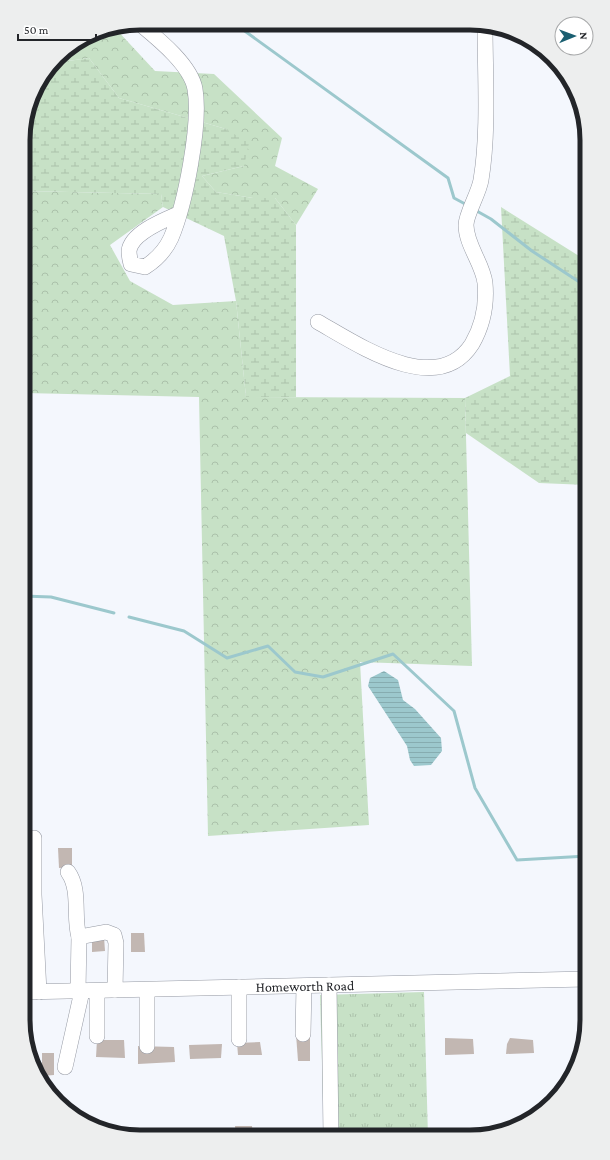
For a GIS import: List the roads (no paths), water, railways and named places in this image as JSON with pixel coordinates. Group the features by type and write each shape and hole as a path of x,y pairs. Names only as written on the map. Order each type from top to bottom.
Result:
{"street":[{"path":"147,30 170,50 185,70 195,88 196,128 178,214"},
{"path":"318,322 371,352 408,366 421,368 444,365 455,361 468,350 480,330 485,310 485,282 466,226 467,218 481,181 485,140 485,31"},
{"path":"34,838 34,895 39,992"},
{"path":"65,1067 80,991 79,937 76,928 75,892 72,878 68,872"},
{"path":"79,937 106,932 114,935 116,943 115,990"},
{"name":"Homeworth Road","path":"30,992 580,979"},
{"path":"329,985 330,1130"},
{"path":"303,1034 304,986"},
{"path":"239,987 239,1031"},
{"path":"147,990 147,1046"},
{"path":"97,991 97,1036"}],"water":[{"path":"384,671 398,680 403,700 415,709 441,738 442,751 431,765 414,766 410,760 407,746 368,686 370,678"}],"waterway":[{"path":"243,30 448,178 454,198 467,205"},
{"path":"475,210 491,219 532,251 580,282"},
{"path":"30,596 51,597 114,613"},
{"path":"129,617 184,631 227,658 268,646 295,672 323,677 393,654 454,711 475,788 517,860 580,856"}]}
